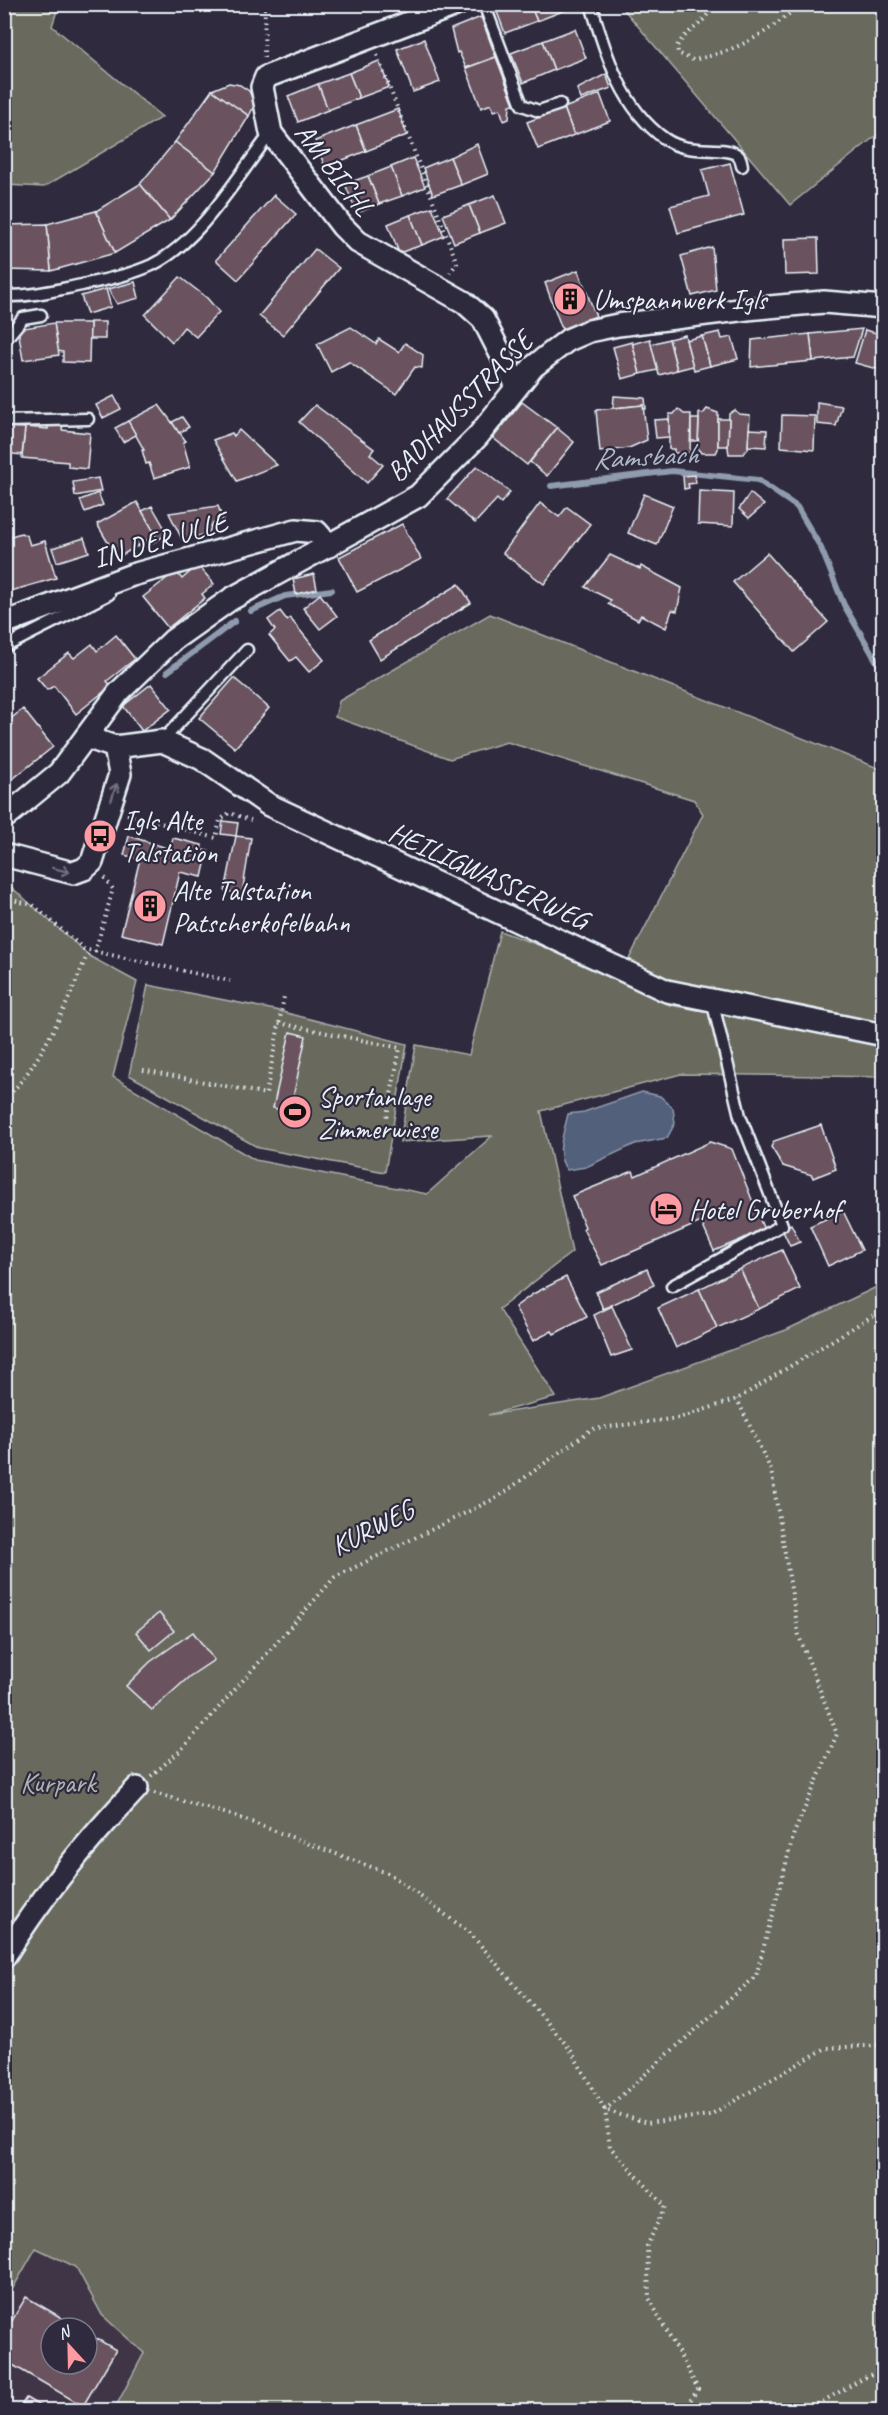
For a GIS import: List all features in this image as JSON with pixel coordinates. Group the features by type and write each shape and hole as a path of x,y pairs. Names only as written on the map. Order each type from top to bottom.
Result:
{"street":[{"path":"263,81 271,75 458,4"},
{"name":"AM BICHL","path":"263,81 271,132 358,243 436,289 464,302 483,319 517,386"},
{"name":"BADHAUSSTRASSE","path":"4,818 59,773 119,692 173,640 231,598 418,495 466,449 542,358 560,345 579,335 647,320 824,302 884,307"},
{"name":"IN DER ULLE","path":"4,623 132,575 296,530 317,532 329,546"},
{"path":"86,737 115,747 162,741"},
{"name":"HEILIGWASSERWEG","path":"162,741 202,759 269,805 616,964 656,986 687,997 884,1035"},
{"path":"4,855 73,873 84,869 92,862 120,774 115,747"},
{"path":"4,1957 29,1917 81,1848 137,1788"}],"lane":[{"path":"484,4 522,105 539,111 560,104"},
{"path":"591,4 622,90 641,119 666,140 691,150 734,153 740,157 742,166"},
{"path":"4,296 46,292 123,275 151,265 173,252 204,221 271,132"},
{"path":"4,342 23,318 41,315"},
{"path":"4,422 88,419"},
{"path":"4,647 116,590 132,575"},
{"path":"162,741 247,650"},
{"path":"672,1286 782,1225 740,1116 712,1000"}],"path":[{"path":"263,81 265,4"},
{"path":"713,4 707,19 683,36 677,46 678,53 693,60 735,50 766,32 801,4"},
{"path":"870,4 884,7"},
{"path":"370,38 457,263 436,289"},
{"path":"109,809 216,838 219,820 229,813 257,821"},
{"path":"92,862 112,889 95,952"},
{"path":"4,898 33,905 75,942 89,950 230,981"},
{"path":"4,1100 18,1087 31,1067 72,994 89,950"},
{"path":"143,1070 266,1094 284,997"},
{"path":"279,1023 400,1048 386,1120"},
{"name":"KURWEG","path":"137,1788 181,1750 335,1576 498,1497 591,1429 679,1418 737,1399 872,1316 884,1313"},
{"path":"605,2110 756,1976 794,1833 837,1734 799,1636 771,1470 737,1399"},
{"path":"137,1788 235,1816 390,1874 470,1933 570,2049 605,2110 610,2147 665,2206 647,2246 649,2298 698,2389 684,2410"},
{"path":"605,2110 647,2123 710,2115 826,2048 884,2044"},
{"path":"807,2410 884,2367"}],"shaded area":[{"path":"36,2248 76,2267 102,2315 144,2353 114,2410 5,2410 5,2302"}],"green space":[{"path":"5,4 59,5 52,26 162,117 44,187 5,185"},
{"path":"620,5 883,5 883,130 790,205"},
{"path":"490,614 883,770 883,1026 667,981 629,959 703,814 694,800 507,742 450,759 335,717 339,701"},
{"name":"Kurpark","path":"10,886 91,957 137,982 113,1077 255,1160 427,1194 492,1136 400,1142 416,1045 469,1055 500,931 574,958 670,1005 883,1043 883,1077 681,1074 541,1111 572,1252 499,1309 556,1397 488,1415 599,1398 786,1330 883,1284 883,2410 114,2410 144,2353 102,2315 76,2267 36,2248 5,2302 5,1970 24,1939 5,1949 5,890"},
{"name":"Sportanlage Zimmerwiese","path":"148,985 275,1010 407,1044 385,1172 259,1148 129,1075"}],"water":[{"path":"642,1092 660,1096 673,1108 675,1123 667,1138 635,1144 586,1167 567,1170 563,1164 561,1150 568,1114 584,1112"}],"building":[{"path":"494,4 530,4 537,21 505,33"},
{"path":"530,4 567,4 568,9 537,21"},
{"path":"481,17 496,57 466,68 459,52 457,53 451,29"},
{"path":"575,29 586,58 554,70 543,41"},
{"path":"424,39 440,82 413,92 397,49"},
{"path":"543,41 554,70 523,83 511,53"},
{"path":"496,57 514,104 510,105 509,119 504,121 500,109 494,111 491,104 481,108 466,68"},
{"path":"379,61 389,87 359,98 349,73"},
{"path":"349,73 359,98 328,110 318,84"},
{"path":"606,74 611,88 581,99 577,89"},
{"path":"229,83 240,85 249,91 255,104 249,116 212,90"},
{"path":"318,84 328,110 298,122 288,96"},
{"path":"212,90 249,116 215,172 175,142"},
{"path":"600,94 610,121 574,135 564,108"},
{"path":"564,108 574,135 538,149 527,122"},
{"path":"398,109 407,135 366,151 356,125"},
{"path":"356,125 366,151 325,167 315,141"},
{"path":"175,142 215,172 170,220 140,184"},
{"path":"477,144 488,174 461,185 450,157"},
{"path":"450,157 461,185 433,195 423,168"},
{"path":"413,158 425,187 402,196 391,167"},
{"path":"730,163 744,215 678,233 670,206 709,196 702,170"},
{"path":"391,167 402,196 379,204 368,176"},
{"path":"368,176 379,204 357,213 345,184"},
{"path":"140,184 170,220 115,253 96,211"},
{"path":"274,195 296,214 238,280 216,260"},
{"path":"495,195 506,223 480,233 469,205"},
{"path":"469,205 480,233 454,243 443,215"},
{"path":"432,207 444,236 422,245 410,215"},
{"path":"96,211 115,253 51,271 47,224"},
{"path":"410,215 422,245 399,253 388,224"},
{"path":"47,224 51,271 4,270 4,225"},
{"path":"818,238 819,274 785,275 784,239"},
{"path":"712,247 716,290 692,296 681,256"},
{"path":"315,249 339,268 283,335 259,316"},
{"name":"Umspannwerk Igls","path":"578,270 596,316 562,329 545,283"},
{"path":"180,277 207,298 219,312 196,337 184,327 172,342 145,315"},
{"path":"135,282 139,298 117,304 108,289"},
{"path":"106,289 111,307 87,314 81,296"},
{"path":"90,322 105,322 105,339 89,339"},
{"path":"54,323 90,323 89,363 63,362 63,352 58,351"},
{"path":"54,323 59,355 23,360 18,329"},
{"path":"351,327 376,344 379,339 399,352 405,343 423,355 422,368 415,367 396,394 349,362 331,372 317,344"},
{"path":"862,329 853,357 813,361 810,334"},
{"path":"865,330 884,335 884,371 855,363"},
{"path":"720,332 722,339 732,337 738,359 710,366 702,336"},
{"path":"810,334 813,361 751,367 752,340"},
{"path":"685,335 693,366 677,370 669,339"},
{"path":"702,336 710,366 694,370 686,340"},
{"path":"650,339 658,370 640,374 632,344"},
{"path":"669,339 677,370 659,375 651,344"},
{"path":"632,342 640,374 622,379 613,347"},
{"path":"114,396 121,409 103,418 96,405"},
{"path":"614,396 645,398 646,409 643,405 613,408"},
{"path":"522,402 557,428 527,465 493,438"},
{"path":"817,402 842,406 836,426 817,424"},
{"path":"159,405 186,441 183,442 190,467 154,478 149,463 146,464 142,450 144,450 128,421"},
{"path":"315,405 374,449 370,454 383,465 367,483 299,422"},
{"path":"643,405 647,440 629,448 600,452 596,410"},
{"path":"678,409 684,414 691,414 690,453 674,453 674,449 669,449 669,414 674,414"},
{"path":"707,409 718,413 716,453 701,453 698,449 699,413 703,414"},
{"path":"735,410 739,414 750,415 748,449 743,454 729,454 729,414"},
{"path":"782,415 815,416 814,450 781,447"},
{"path":"182,417 189,427 179,433 172,422"},
{"path":"669,419 669,437 656,438 654,420"},
{"path":"691,419 699,419 698,441 691,441"},
{"path":"718,419 729,419 728,446 718,446"},
{"path":"128,421 136,435 123,442 115,428"},
{"path":"48,422 63,423 62,430 90,433 87,469 68,467 68,462 22,458 25,427 48,429"},
{"path":"6,427 25,428 22,455 4,453"},
{"path":"557,428 574,442 547,476 530,462"},
{"path":"749,429 767,430 766,447 748,446"},
{"path":"239,430 277,465 237,481 213,440 232,433 234,436"},
{"path":"477,466 510,492 501,503 497,499 475,523 447,499"},
{"path":"695,475 696,483 688,484 689,488 684,489 683,476"},
{"path":"98,478 101,491 75,496 73,482"},
{"path":"699,491 734,493 733,526 698,524"},
{"path":"98,493 103,505 85,512 80,500"},
{"path":"750,493 764,505 749,518 739,509"},
{"path":"644,494 673,506 657,545 628,533"},
{"path":"137,502 156,535 117,558 97,524"},
{"path":"540,503 559,517 567,507 590,524 544,584 503,553"},
{"path":"152,506 168,534 140,550 138,546 156,535 142,511"},
{"path":"218,506 223,520 212,524 209,533 183,541 169,513"},
{"path":"402,524 421,559 357,592 339,557"},
{"path":"21,533 27,536 30,545 45,541 56,578 4,593 4,538"},
{"path":"84,538 89,552 57,562 52,548"},
{"path":"767,553 828,622 794,652 733,582"},
{"path":"610,555 640,569 641,566 682,588 677,611 672,610 666,628 641,615 638,620 608,604 611,600 585,587"},
{"path":"198,565 214,584 202,594 205,598 168,628 143,597 176,571 182,579"},
{"path":"314,574 317,589 296,594 293,579"},
{"path":"459,584 471,603 380,659 369,640"},
{"path":"320,594 337,616 320,629 303,608"},
{"path":"280,611 287,620 290,618 324,660 309,672 296,657 290,661 269,635 275,630 268,620"},
{"path":"116,635 135,659 107,681 111,686 76,714 54,686 47,690 37,678 69,653 74,658 92,644 97,651"},
{"path":"234,678 269,708 235,748 199,718"},
{"path":"151,684 171,709 142,731 123,706"},
{"path":"23,709 53,747 5,785 4,724"},
{"path":"223,821 238,823 236,836 221,834"},
{"name":"Alte Talstation Patscherkofelbahn","path":"129,836 170,849 173,838 202,845 201,850 208,851 202,877 180,872 163,944 121,934 140,859 124,855"},
{"path":"236,836 251,838 242,894 225,891"},
{"path":"290,1032 306,1036 290,1112 273,1108"},
{"path":"821,1125 836,1169 813,1178 812,1175 783,1166 771,1147 774,1141"},
{"name":"Hotel Gruberhof","path":"710,1142 732,1149 764,1230 714,1251 701,1222 602,1265 583,1229 585,1227 572,1196 633,1171 635,1176"},
{"path":"843,1211 862,1250 828,1266 810,1226"},
{"path":"791,1224 800,1242 790,1246 782,1229"},
{"path":"782,1250 800,1289 759,1309 740,1269"},
{"path":"647,1269 654,1285 603,1309 596,1292"},
{"path":"740,1269 759,1309 717,1328 699,1289"},
{"path":"566,1277 587,1317 554,1334 552,1331 533,1341 515,1307 533,1294"},
{"path":"699,1289 717,1328 676,1348 658,1308"},
{"path":"612,1306 632,1350 611,1357 594,1315"},
{"path":"159,1613 174,1631 151,1650 136,1632"},
{"path":"193,1632 214,1660 190,1676 152,1710 126,1686 150,1662"},
{"path":"26,2297 58,2316 39,2316 39,2376 99,2376 99,2340 116,2350 83,2406 4,2360 4,2334"},
{"path":"26,2398 47,2410 18,2410"}],"waterway":[{"name":"Ramsbach","path":"551,486 672,471 758,480 797,507 821,548 844,605 884,674"},
{"name":"Ramsbach","path":"251,611 285,596 332,590"},
{"name":"Ramsbach","path":"167,672 235,621"}],"place":[{"name":"Umspannwerk Igls","path":"570,299"},
{"name":"Igls Alte Talstation","path":"100,836"},
{"name":"Alte Talstation Patscherkofelbahn","path":"150,906"},
{"name":"Sportanlage Zimmerwiese","path":"295,1112"},
{"name":"Hotel Gruberhof","path":"666,1209"}]}
